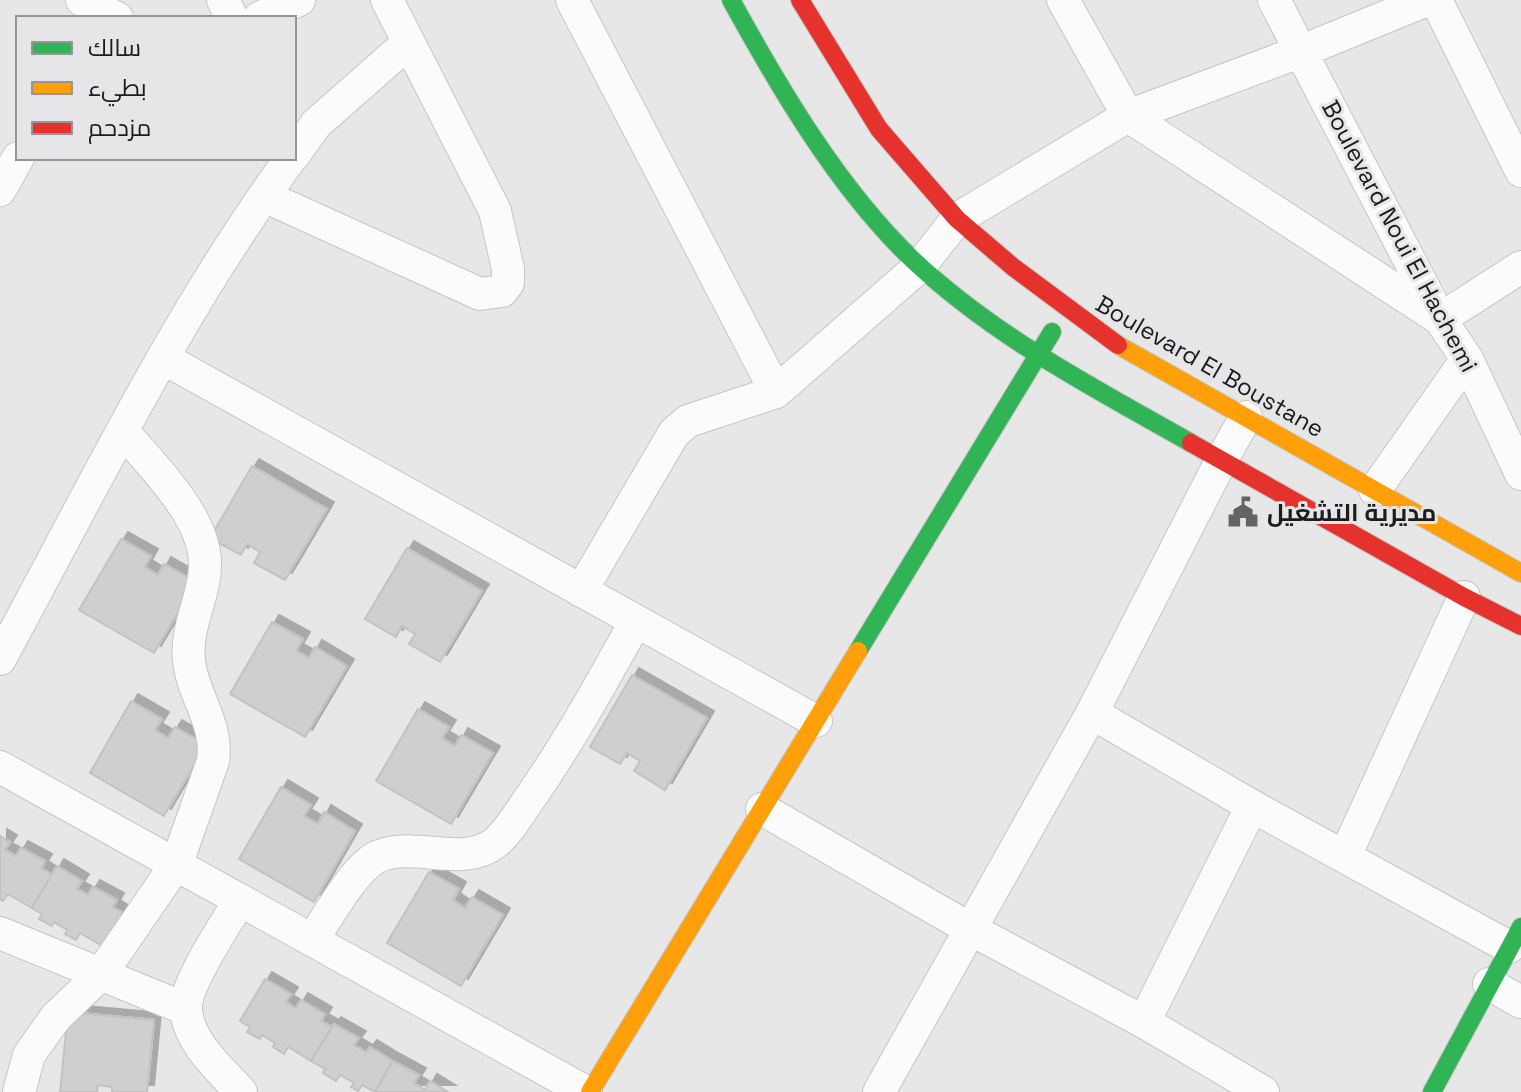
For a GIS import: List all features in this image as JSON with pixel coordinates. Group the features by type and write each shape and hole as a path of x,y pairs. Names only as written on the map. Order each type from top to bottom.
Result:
{"main road":[{"path":"731,0 766,66 811,137 880,225 920,266 999,331 1464,597 1521,626"},
{"name":"Boulevard El Boustane","path":"800,0 879,129 957,219 1013,267 1104,337 1521,573"},
{"path":"588,1092 1068,309"},
{"path":"1432,1092 1515,937"}],"street":[{"path":"263,16 299,0"},
{"path":"264,196 480,294 502,291 508,283 508,269 495,211 387,0"},
{"path":"572,0 776,392"},
{"path":"1063,0 1128,116 1440,319 1521,267"},
{"name":"Boulevard Noui El Hachemi","path":"1274,0 1440,319 1467,359 1521,474"},
{"path":"581,591 674,433 688,421 776,392 920,266 957,219 1128,116 1427,0"},
{"path":"1436,0 1521,171"},
{"path":"296,146 305,117 408,43"},
{"path":"0,190 17,160"},
{"path":"0,659 163,358 264,196 290,160"},
{"path":"163,358 816,721"},
{"path":"1375,490 1467,359"},
{"path":"879,1092 1092,713 1246,417"},
{"path":"19,1092 29,1055 56,1017 101,974 177,863 216,746 189,663 189,638 205,565 194,521 123,431"},
{"path":"1345,856 1464,597"},
{"path":"312,940 363,868 377,858 391,853 476,852 494,844 506,832 562,752 636,621"},
{"path":"1092,713 1345,856 1515,937"},
{"path":"0,767 588,1092"},
{"path":"1144,1022 1252,806"},
{"path":"762,809 972,930 1144,1022 1261,1091"},
{"path":"240,900 193,982 186,1009 192,1031 210,1059 241,1092"},
{"path":"0,933 186,1009"},
{"path":"1489,984 1521,1002"}],"building":[{"path":"252,466 327,509 285,580 254,563 260,552 247,544 241,555 210,538"},
{"path":"121,539 151,556 145,567 158,575 164,564 196,582 154,653 79,610"},
{"path":"407,548 482,591 440,662 409,644 415,634 402,626 396,637 365,619"},
{"path":"272,622 303,639 296,651 309,658 315,647 347,666 305,737 230,694"},
{"path":"632,675 707,718 665,790 634,771 640,761 627,753 620,764 590,747"},
{"path":"131,701 162,719 155,730 168,738 175,727 206,745 164,816 90,773"},
{"path":"418,709 449,727 442,738 455,746 461,735 493,753 451,824 376,781"},
{"path":"281,787 311,805 304,816 318,824 324,812 355,831 314,902 239,859"},
{"path":"0,836 10,842 5,850 16,856 21,848 45,861 41,868 52,875 32,908 8,894 3,901 0,899"},
{"path":"57,866 82,881 77,889 88,895 93,887 117,900 113,907 124,914 104,947 80,933 76,940 54,922 52,926 39,919 42,914 32,908"},
{"path":"429,872 459,889 453,900 465,908 472,897 503,915 461,986 387,943"},
{"path":"265,979 291,994 286,1002 296,1008 301,1000 325,1014 321,1021 332,1027 311,1061 288,1047 284,1054 273,1047 275,1043 262,1035 260,1039 247,1032 250,1027 240,1021"},
{"path":"68,1012 154,1020 147,1092 112,1092 112,1087 98,1085 97,1092 60,1092"},
{"path":"334,1024 359,1038 354,1045 366,1052 370,1047 393,1061 375,1092 362,1085 358,1091 351,1087 354,1083 340,1075 336,1081 323,1073 325,1069 311,1061"},
{"path":"393,1061 419,1075 414,1083 425,1090 430,1081 448,1092 375,1092"}],"traffic: fast":[{"path":"731,0 790,102 835,169 859,201 912,259 943,287 1010,337 1191,443"},
{"path":"858,651 1052,332"},
{"path":"1432,1092 1521,927"}],"traffic: slow":[{"path":"1118,345 1521,573"},
{"path":"590,1092 858,651"}],"traffic: jam":[{"path":"800,0 879,129 957,219 1013,267 1118,345"},
{"path":"1191,443 1521,626"}],"place":[{"name":"مديرية التشغيل","path":"1243,512"}]}
